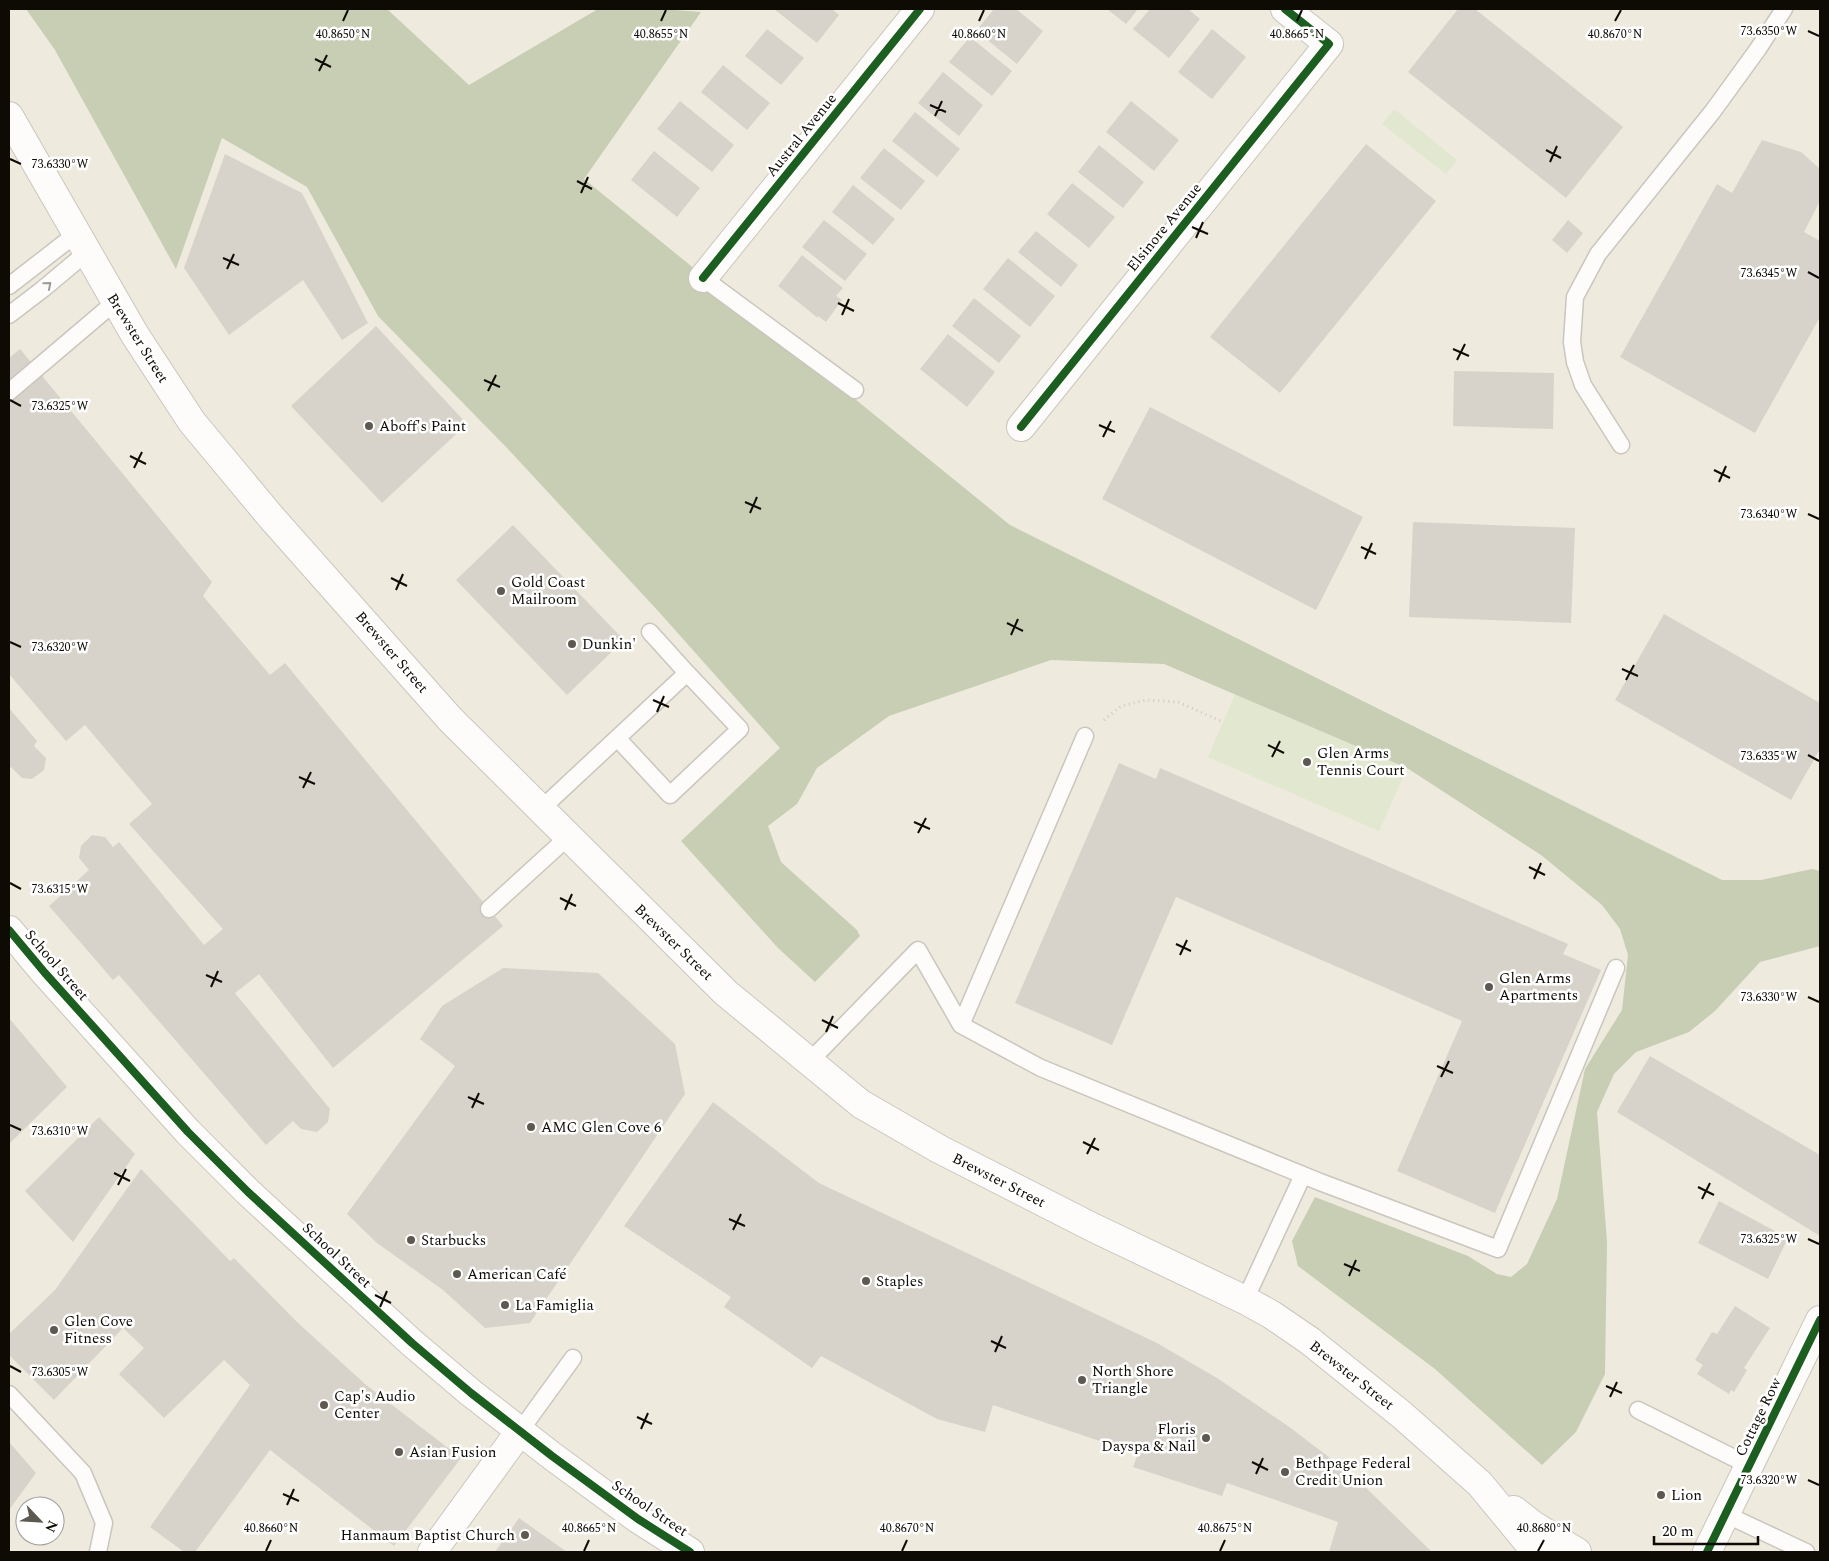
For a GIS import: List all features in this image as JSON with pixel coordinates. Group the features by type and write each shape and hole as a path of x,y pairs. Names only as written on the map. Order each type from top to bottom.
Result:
{"main road":[{"name":"Austral Avenue","path":"704,278 920,9"},
{"name":"Elsinore Avenue","path":"1022,427 1328,44 1285,9"},
{"name":"Brewster Street","path":"9,116 134,335 192,422 265,509 450,719 726,993 861,1104 939,1149 1094,1228 1244,1300 1272,1315 1310,1341 1402,1415 1480,1484 1536,1552"},
{"name":"School Street","path":"9,930 45,973 188,1132 248,1192 412,1343 520,1430 638,1519 690,1552"},
{"name":"Cottage Row","path":"1707,1552 1820,1320"},
{"path":"432,1552 520,1430"},
{"path":"1480,1484 1533,1525 1577,1552"},
{"path":"1689,1552 1726,1515"}],"lane":[{"path":"1621,445 1583,385 1575,362 1572,342 1575,297 1598,254 1713,111 1758,49 1784,9"},
{"path":"9,286 81,244"},
{"path":"9,315 43,289 81,244"},
{"path":"704,278 855,390"},
{"path":"9,392 115,302"},
{"path":"618,739 670,795 740,729 650,632"},
{"path":"540,810 687,673"},
{"path":"961,1026 1085,736"},
{"path":"489,909 568,837"},
{"path":"809,1062 918,950 961,1026 1041,1068 1303,1175 1498,1249 1616,968"},
{"path":"1244,1300 1303,1175"},
{"path":"520,1430 574,1358"},
{"path":"9,1394 83,1473 104,1523 98,1552"},
{"path":"1638,1410 1750,1466"},
{"path":"1726,1515 1806,1552"}],"path":[{"path":"1085,736 1121,706 1147,700 1178,702 1223,722"}],"green space":[{"path":"26,9 387,9 469,85 598,9 662,9 701,12 584,179 1010,525 1722,880 1761,880 1812,869 1820,871 1820,946 1760,962 1715,1011 1689,1032 1636,1052 1614,1074 1597,1112 1607,1242 1605,1374 1576,1432 1542,1465 1435,1369 1298,1266 1292,1241 1315,1197 1468,1256 1497,1274 1511,1277 1527,1264 1557,1199 1585,1069 1622,1010 1628,955 1620,929 1602,905 1541,855 1407,768 1164,664 1051,660 889,716 817,768 797,804 768,826 781,862 857,930 860,936 815,982 778,948 681,841 780,748 659,612 507,448 378,316 307,187 222,138 176,269 55,50"},
{"path":"1394,109 1457,160 1446,174 1382,124"},
{"name":"Glen Arms Tennis Court","path":"1235,694 1407,768 1379,831 1208,757"}],"building":[{"path":"774,9 832,9 839,15 817,43"},
{"path":"994,9 1016,9 1043,31 1017,64 976,31"},
{"path":"1107,9 1138,9 1126,24"},
{"path":"1150,9 1188,9 1200,19 1169,58 1133,29"},
{"path":"1458,9 1475,9 1623,127 1566,198 1408,72"},
{"path":"767,29 804,58 781,85 745,56"},
{"path":"1212,29 1246,57 1212,99 1178,72"},
{"path":"970,37 1012,71 992,96 949,62"},
{"path":"723,65 770,103 747,130 701,92"},
{"path":"943,72 983,105 959,136 918,103"},
{"path":"680,101 734,145 712,172 657,129"},
{"path":"1131,101 1179,140 1154,171 1106,132"},
{"path":"915,112 960,149 937,177 892,141"},
{"path":"1762,140 1801,152 1820,169 1820,201 1804,232 1820,241 1820,317 1755,433 1620,357 1717,184 1732,193"},
{"path":"1366,144 1436,201 1280,393 1210,337"},
{"path":"1099,145 1144,182 1123,208 1078,172"},
{"path":"884,148 925,181 901,210 860,178"},
{"path":"654,151 700,188 677,217 631,180"},
{"path":"225,154 302,193 368,323 342,340 303,280 229,335 184,268"},
{"path":"1072,183 1115,217 1089,248 1047,214"},
{"path":"853,185 895,219 873,245 832,212"},
{"path":"824,220 867,254 845,281 802,247"},
{"path":"1568,220 1583,233 1567,253 1552,240"},
{"path":"1036,231 1078,265 1061,287 1018,252"},
{"path":"802,255 843,288 836,296 842,300 826,322 818,316 818,318 778,286"},
{"path":"1008,258 1055,296 1030,327 983,289"},
{"path":"974,298 1021,336 999,363 952,326"},
{"path":"376,326 467,424 382,503 291,406"},
{"path":"948,334 995,372 967,407 920,369"},
{"path":"20,349 212,582 203,596 270,675 285,663 503,926 333,1068 259,974 235,993 330,1109 328,1122 317,1132 301,1129 293,1121 266,1145 119,975 113,980 49,906 89,870 79,858 81,846 92,835 105,837 113,847 119,842 204,945 223,929 129,824 152,804 85,725 66,741 9,674 9,358"},
{"path":"1454,371 1554,373 1553,429 1453,426"},
{"path":"1150,407 1363,517 1316,610 1102,499"},
{"path":"1413,522 1575,528 1571,623 1409,617"},
{"path":"513,525 624,640 567,695 456,580"},
{"path":"1664,614 1820,703 1820,749 1791,800 1615,700"},
{"path":"9,708 37,741 34,746 46,758 44,770 32,779 22,778 11,767 9,769"},
{"name":"Glen Arms Apartments","path":"1119,763 1156,779 1160,768 1568,944 1563,954 1601,970 1495,1213 1397,1171 1462,1021 1176,897 1112,1045 1015,1003"},
{"path":"503,968 598,973 675,1044 685,1094 530,1323 485,1328 443,1290 377,1243 347,1214 455,1066 420,1039 442,1006"},
{"path":"9,1018 67,1087 9,1144"},
{"path":"1650,1056 1820,1155 1820,1236 1617,1112"},
{"name":"Staples","path":"713,1102 819,1183 1157,1343 1217,1378 1288,1426 1355,1477 1432,1552 1329,1552 1338,1522 1227,1483 1222,1496 1133,1467 1138,1454 993,1405 985,1432 937,1419 821,1356 812,1368 724,1307 731,1297 624,1226"},
{"path":"99,1117 135,1154 73,1242 25,1191"},
{"path":"141,1169 230,1261 234,1258 296,1321 365,1384 461,1458 394,1546 270,1450 195,1552 184,1552 150,1527 250,1385 224,1360 164,1418 119,1374 144,1348 123,1328 54,1400 9,1355 9,1334 55,1290"},
{"path":"1719,1201 1788,1238 1768,1279 1698,1243"},
{"path":"1735,1306 1770,1328 1744,1368 1747,1370 1734,1392 1731,1390 1729,1394 1697,1374 1703,1365 1695,1360 1712,1332 1717,1334"},
{"path":"9,1442 36,1473 19,1496 15,1496 15,1502 9,1510"},
{"name":"Hanmaum Baptist Church","path":"519,1518 567,1552 495,1552"}],"cycle path":[{"path":"703,278 920,9"},
{"path":"1021,427 1329,44 1285,9"},
{"path":"9,930 45,973 188,1132 248,1192 412,1343 471,1393 552,1456 638,1519 690,1552"},
{"path":"1707,1552 1820,1320"}],"place":[{"name":"Aboff's Paint","path":"369,426"},
{"name":"Gold Coast Mailroom","path":"501,591"},
{"name":"Dunkin'","path":"572,644"},
{"name":"Glen Arms Tennis Court","path":"1307,762"},
{"name":"Glen Arms Apartments","path":"1489,987"},
{"name":"AMC Glen Cove 6","path":"531,1127"},
{"name":"Starbucks","path":"411,1240"},
{"name":"American Café","path":"457,1274"},
{"name":"Staples","path":"866,1281"},
{"name":"La Famiglia","path":"505,1305"},
{"name":"Glen Cove Fitness","path":"54,1330"},
{"name":"North Shore Triangle","path":"1082,1380"},
{"name":"Cap's Audio Center","path":"324,1405"},
{"name":"Floris Dayspa & Nail","path":"1206,1438"},
{"name":"Asian Fusion","path":"399,1452"},
{"name":"Bethpage Federal Credit Union","path":"1285,1472"},
{"name":"Lion","path":"1661,1495"},
{"name":"Hanmaum Baptist Church","path":"525,1535"}]}
